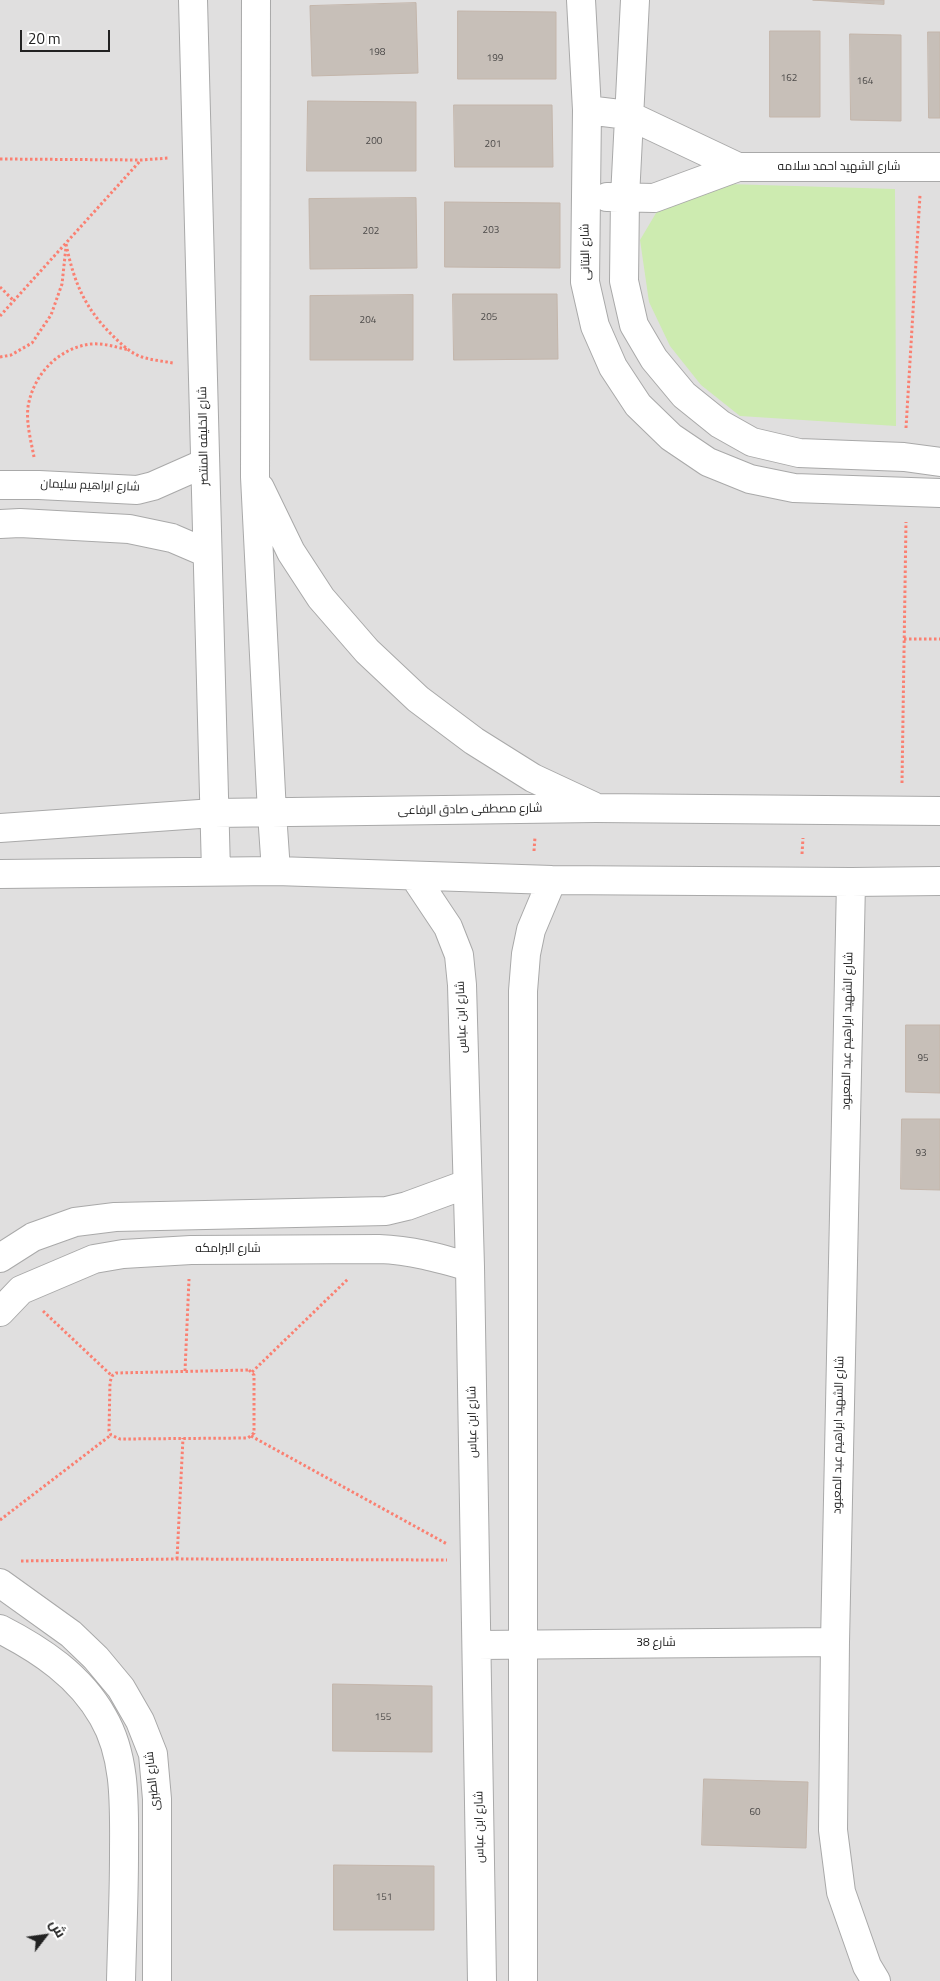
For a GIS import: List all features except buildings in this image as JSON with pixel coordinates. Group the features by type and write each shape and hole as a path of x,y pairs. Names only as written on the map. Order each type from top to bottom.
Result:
{"street":[{"name":"شارع الخليفه المنتصر","path":"193,0 206,552 216,871"},
{"path":"256,0 255,477 276,871"},
{"name":"شارع البتانى","path":"581,0 587,110 585,282 595,326 613,367 638,405 671,437 708,462 750,479 794,488 940,493"},
{"path":"636,0 628,115 624,281 634,325 654,359 684,396 720,424 752,442 800,454 904,457 940,462"},
{"name":"شارع الشهيد احمد سلامه","path":"587,110 628,115 738,168"},
{"name":"شارع الشهيد احمد سلامه","path":"585,196 654,198 738,168 931,167"},
{"name":"شارع ابراهيم سليمان","path":"0,485 137,490 153,486 205,463"},
{"path":"255,477 292,552 321,598 367,651 418,699 474,741 534,778 596,808"},
{"path":"0,524 20,523 129,529 172,538 206,552"},
{"name":"شارع مصطفى صادق الرفاعى","path":"0,828 214,813 596,808 940,811"},
{"path":"0,874 276,871 543,879 802,882 940,881"},
{"name":"شارع ابن عباس","path":"414,876 448,928 459,955 462,985 476,1560 482,1981"},
{"path":"523,1981 523,991 526,954 543,879"},
{"name":"شارع الشهيد ابراهيم عبد المعبود","path":"851,882 835,1642 833,1830 841,1892 867,1966 876,1981"},
{"path":"0,1258 33,1237 75,1222 115,1216 386,1211 407,1206 467,1184"},
{"name":"شارع البرامكه","path":"0,1312 21,1290 57,1273 94,1259 123,1254 191,1250 379,1249 405,1250 470,1267"},
{"name":"شارع الطبرى","path":"0,1583 71,1634 96,1658 120,1688 140,1721 153,1754 157,1799 157,1981"},
{"path":"0,1629 33,1645 62,1668 82,1688 103,1717 116,1749 124,1793 124,1902 121,1981"},
{"name":"شارع 38","path":"477,1645 835,1642"}],"path":[{"path":"0,159 140,160 197,156"},
{"path":"0,316 140,160"},
{"path":"904,457 931,167"},
{"path":"66,243 72,271 82,297 98,321 129,350"},
{"path":"0,357 12,355 32,343 50,315 62,284 66,243"},
{"path":"0,286 14,301"},
{"path":"39,485 28,428 28,408 32,390 42,372 55,359 72,349 91,344 110,345 129,350 141,356 202,369"},
{"path":"901,811 906,491"},
{"path":"904,639 940,639"},
{"path":"536,809 543,879"},
{"path":"802,882 803,810"},
{"path":"252,1372 379,1249"},
{"path":"185,1371 191,1250"},
{"path":"21,1290 112,1376 111,1435"},
{"path":"112,1376 121,1372 245,1370 252,1372"},
{"path":"111,1435 120,1439 248,1438 254,1428 254,1378 252,1372"},
{"path":"0,1520 111,1435"},
{"path":"250,1436 476,1560"},
{"path":"177,1559 183,1438"},
{"path":"20,1561 177,1559 476,1560"}],"shaded area":[{"path":"0,0 940,0 940,1981 0,1981"}],"green space":[{"path":"727,184 895,189 896,426 740,416 701,385 670,346 649,302 640,240 659,208"}]}
